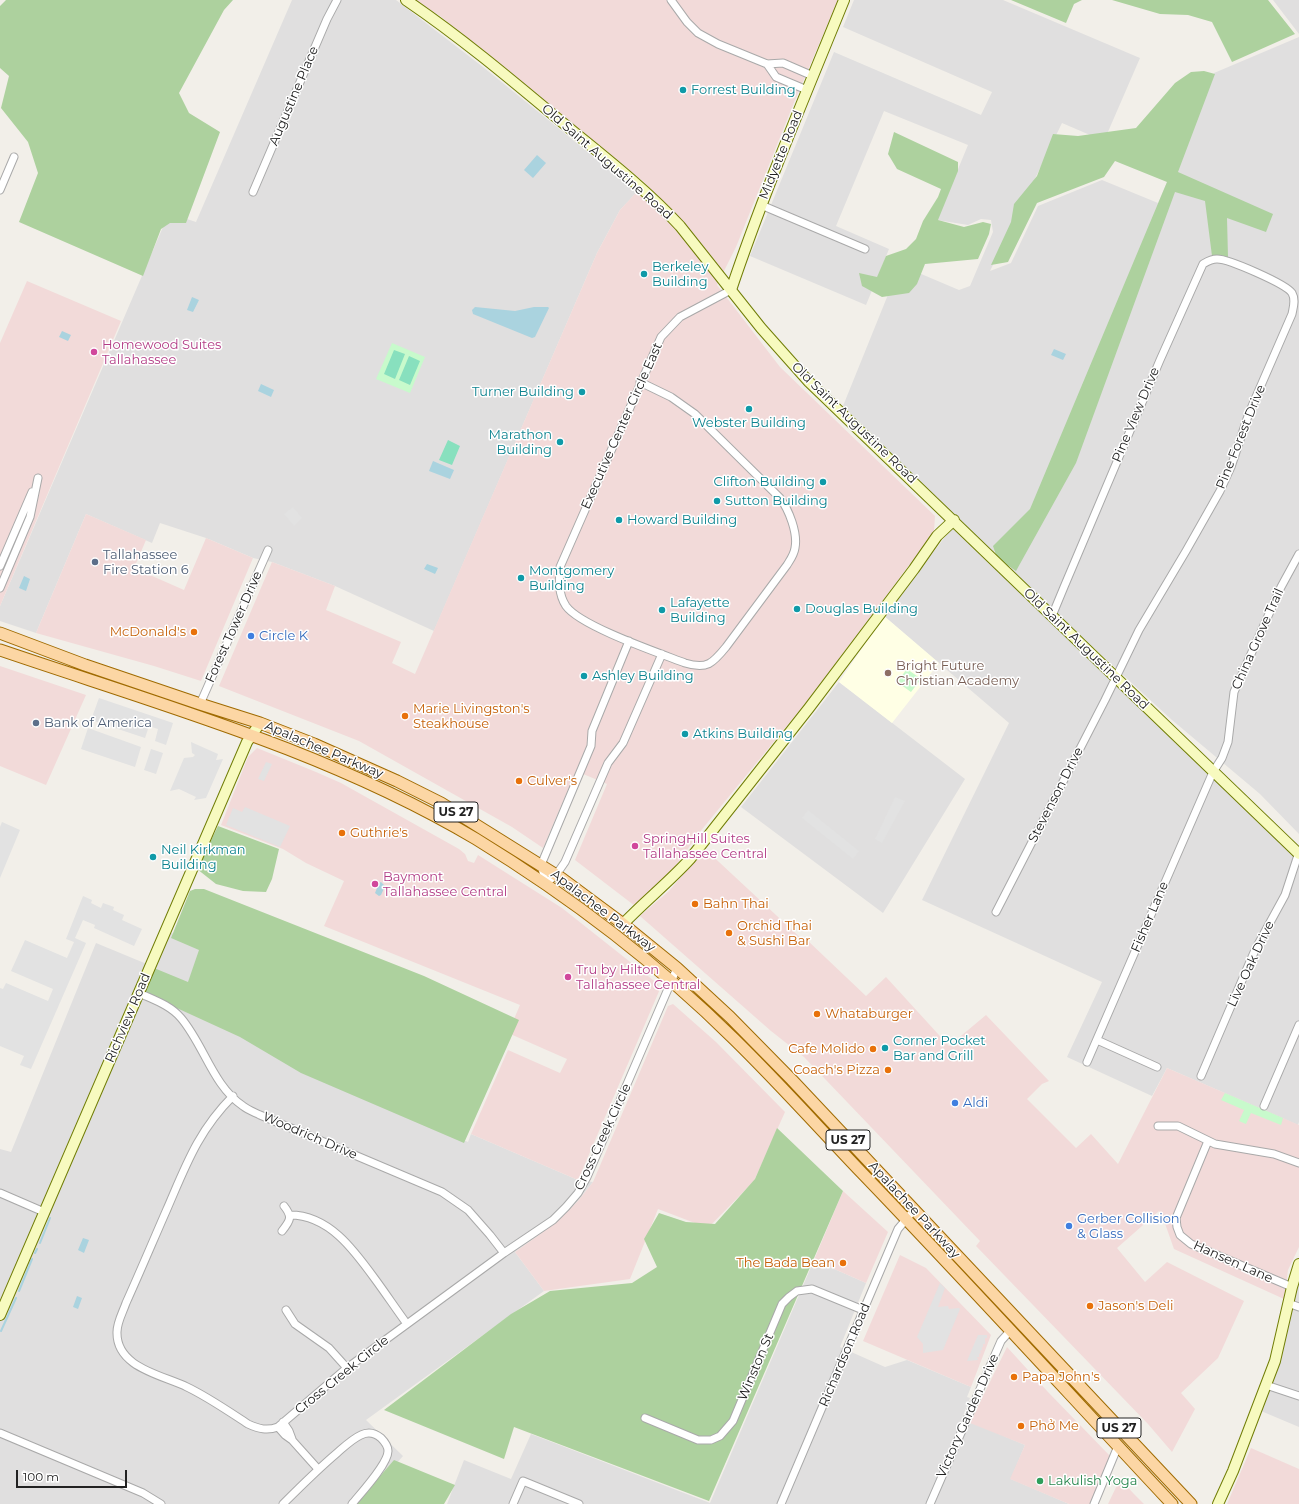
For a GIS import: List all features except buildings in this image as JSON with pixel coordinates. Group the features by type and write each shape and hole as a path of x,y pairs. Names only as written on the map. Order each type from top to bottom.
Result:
{"main road":[{"name":"Apalachee Parkway","path":"0,634 85,665 260,723 314,744 422,793 454,811 556,875 623,924 677,968 730,1017 1191,1504"},
{"name":"Apalachee Parkway","path":"0,650 304,754 392,794 470,836 546,883 587,912 671,981 735,1040 906,1219 1172,1504"},
{"path":"51,668 85,665 95,683"},
{"path":"392,794 422,793"},
{"path":"1010,1331 1018,1329 1029,1333"},
{"path":"1073,1398 1088,1403 1094,1402 1091,1417"}],"street":[{"name":"Augustine Place","path":"253,192 327,19 337,0"},
{"name":"Old Saint Augustine Road","path":"406,0 430,16 470,48 644,191 680,226 790,362 809,382 954,520 1213,772 1299,853"},
{"path":"671,0 687,22 698,33 718,44 767,64 782,63 813,76"},
{"name":"Midyette Road","path":"731,290 761,205 844,0"},
{"path":"767,64 776,77 807,90"},
{"path":"0,190 14,157"},
{"path":"761,205 865,249"},
{"name":"Pine View Drive","path":"1052,616 1160,360 1203,264 1209,260 1217,259 1228,261 1252,272"},
{"name":"Pine Forest Drive","path":"1116,678 1139,630 1186,551 1228,474 1249,413 1292,314 1294,298 1287,288 1252,272"},
{"name":"Executive Center Circle East","path":"629,640 581,619 566,606 559,586 560,567 657,343 674,322 689,311 731,290"},
{"path":"640,382 671,397 695,414 780,498 789,514 795,541 795,548 793,556 787,566 717,658 710,664 700,667 685,663 629,640 592,731 591,746 541,865 546,883 556,875 565,862 608,763 623,743 662,654"},
{"path":"0,566 38,478 30,517 0,588"},
{"path":"623,924 643,903 675,876 690,859 814,702 937,536 954,520"},
{"name":"Forest Tower Drive","path":"200,704 268,550"},
{"name":"China Grove Trail","path":"1213,772 1222,758 1228,742 1234,692 1281,587 1299,554"},
{"name":"Stevenson Drive","path":"996,912 1116,678"},
{"name":"Richview Road","path":"0,1314 247,742 260,723"},
{"name":"Fisher Lane","path":"1087,1062 1213,772"},
{"name":"Live Oak Drive","path":"1201,1076 1255,950 1285,895 1299,853"},
{"name":"Cross Creek Circle","path":"281,1424 348,1368 504,1253 552,1220 566,1207 578,1193 587,1177 677,968"},
{"name":"Woodrich Drive","path":"139,993 169,1007 181,1018 194,1036 224,1088 243,1106 260,1115 442,1192 468,1210 504,1253"},
{"path":"1264,1106 1299,1026"},
{"path":"1097,1040 1157,1068"},
{"path":"233,1096 212,1119 202,1133 189,1158 126,1303 118,1323 117,1333 124,1353 129,1360 141,1368 187,1387 248,1424 258,1428 272,1429 281,1424 285,1435 292,1440 318,1469"},
{"path":"1158,1126 1178,1126 1208,1141 1229,1147 1274,1154 1299,1163"},
{"name":"Hansen Lane","path":"1208,1141 1179,1209 1176,1222 1180,1235 1191,1244 1292,1287"},
{"path":"0,1193 44,1212"},
{"path":"282,1231 290,1219 290,1215 284,1206"},
{"name":"Richardson Road","path":"781,1504 898,1229 914,1210"},
{"path":"290,1215 300,1215 311,1218 343,1239 355,1252 407,1324"},
{"path":"1218,1504 1229,1481 1266,1385 1280,1343 1288,1303 1299,1264"},
{"name":"Winston St","path":"645,1418 698,1440 711,1440 720,1436 733,1422 782,1304 789,1297 797,1291 812,1289 864,1310"},
{"path":"1288,1303 1299,1307"},
{"path":"286,1310 295,1324 329,1348 348,1368"},
{"name":"Victory Garden Drive","path":"930,1504 1001,1341 1010,1331"},
{"path":"1266,1385 1299,1396"},
{"path":"0,1433 143,1493 161,1504"},
{"path":"283,1504 318,1469 354,1439 367,1433 372,1433 383,1441 388,1450 388,1455 383,1465 352,1504"},
{"path":"1094,1504 1118,1446"},
{"path":"513,1504 523,1481 579,1504"}],"shaded area":[{"path":"292,0 396,0 483,67 637,192 620,210 597,253 434,631 335,586 272,562 253,558 206,538 160,523 152,543 86,514 36,633 0,621 0,606 169,213 196,222"},
{"path":"415,0 838,0 795,100 736,247 717,285 780,367 935,516 934,532 804,705 699,833 670,874 635,906 575,860 607,784 576,771 543,848 512,827 359,741 219,686 272,562 335,586 326,610 401,642 392,663 415,674 597,253 620,210 645,183 440,16"},
{"path":"854,0 1003,0 1140,58 1104,141 1062,123 990,271 1011,263 1038,206 1102,180 1158,203 1214,73 1299,37 1299,834 1260,794 1172,720 1010,571 1039,504 993,553 843,406 900,265 959,290 970,286 993,232 991,220 981,219 968,225 937,220 968,145 884,111 836,226 889,249 866,305 750,256 834,52 981,115 992,92 843,27"},
{"path":"1273,0 1299,0 1299,34"},
{"path":"27,281 121,321 0,606 0,343"},
{"path":"293,507 302,518 294,526 284,514"},
{"path":"86,514 146,540 134,568 184,590 206,538 253,558 201,681 154,666 36,633"},
{"path":"952,528 1299,860 1298,1125 1167,1068 1152,1096 1067,1057 1102,982 922,900 1009,723 884,616"},
{"name":"Bright Future Christian Academy","path":"884,616 939,663 892,723 839,682"},
{"path":"0,666 86,695 46,785 0,766"},
{"path":"839,682 965,779 883,913 741,807"},
{"path":"99,698 173,723 166,745 155,741 158,729 149,726 145,738 91,720"},
{"path":"88,728 141,747 135,767 81,749"},
{"path":"191,742 218,754 216,760 223,759 206,798 194,800 196,797 179,789 170,791 184,758 193,757 195,755 192,753"},
{"path":"257,748 341,783 459,849 465,854 468,861 474,863 478,855 562,908 658,984 660,989 578,1180 471,1134 508,1050 560,1073 567,1059 508,1033 520,1005 324,926 344,881 306,863 283,849 221,825 248,757"},
{"path":"151,749 163,753 156,774 144,770"},
{"path":"266,762 272,764 264,781 258,779"},
{"path":"895,797 905,801 882,843 875,839"},
{"path":"245,807 290,826 280,847 226,825 233,808 242,812"},
{"path":"808,810 859,851 853,859 802,818"},
{"path":"2,822 20,830 0,878 0,827"},
{"path":"705,849 805,942 807,940 866,996 886,977 949,1046 986,1015 1049,1081 1042,1084 1027,1099 1076,1148 1091,1134 1118,1164 1167,1068 1299,1125 1299,1247 1288,1270 1284,1299 1174,1249 1162,1215 1159,1211 1117,1248 1145,1282 1167,1262 1244,1301 1218,1358 1181,1393 1195,1409 1172,1452 1148,1424 976,1246 980,1241 804,1057 771,1031 640,916 669,891"},
{"path":"83,896 92,900 91,903 101,908 103,903 114,907 113,910 124,915 122,920 142,929 134,946 94,928 95,925 83,920 75,938 86,943 31,1069 20,1065 24,1056 0,1046 0,988 3,989 6,983 48,1001 53,989 11,971 25,940 67,958 74,942 66,939"},
{"path":"169,932 203,945 239,1035 292,1063 468,1142 471,1134 578,1180 593,1182 578,1201 557,1222 515,1252 544,1291 366,1420 403,1456 361,1504 0,1504 0,1149 11,1152 96,943 154,967"},
{"path":"673,1004 716,1042 785,1112 754,1181 708,1228 658,1209 630,1279 544,1291 515,1252 557,1222 578,1201 593,1182 668,1006"},
{"path":"843,1191 888,1232 866,1283 814,1260"},
{"path":"900,1255 926,1268 991,1335 971,1387 863,1341"},
{"path":"814,1260 866,1283 840,1347 885,1367 907,1360 971,1387 967,1397 970,1398 962,1418 1025,1445 1011,1479 1069,1504 447,1504 464,1460 511,1479 531,1434 710,1503"},
{"path":"1299,1278 1299,1427 1261,1411"},
{"path":"940,1283 945,1288 938,1307 948,1306 949,1309 960,1309 943,1350 923,1353 923,1344 917,1337"},
{"path":"978,1335 987,1335 987,1338 985,1338 985,1344 983,1344 979,1357 977,1357 978,1360 967,1361"},
{"path":"1007,1347 1111,1457 1090,1504 1069,1504 1010,1479 1025,1445 970,1423"},
{"path":"1251,1448 1299,1469 1299,1504 1227,1504"},
{"path":"1120,1479 1134,1494 1144,1504 1108,1504"}],"green space":[{"path":"6,0 233,0 224,10 179,93 189,113 220,132 186,223 170,223 161,229 143,276 19,222 38,173 28,142 1,108 9,76 0,68 0,6"},
{"path":"1011,0 1082,0 1074,4 1066,23"},
{"path":"1112,0 1268,0 1295,34 1232,62 1212,22 1188,15 1160,14"},
{"path":"1204,71 1215,74 1178,172 1273,214 1266,232 1227,218 1228,257 1212,256 1205,201 1175,192 1076,463 1016,571 997,558 993,546 1030,509 1167,182 1115,161 1104,177 1037,203 1008,262 991,265 1011,222 1014,204 1037,176 1053,134 1078,136 1136,128 1175,83 1191,72"},
{"path":"894,132 958,162 958,171 938,220 964,227 983,222 991,224 989,234 978,259 925,264 917,284 909,293 882,297 862,286 859,273 877,277 886,256 906,249 916,239 923,221 938,197 941,189 897,169 888,154"},
{"path":"392,343 425,357 410,393 376,379"},
{"path":"394,350 405,354 395,379 384,374"},
{"path":"409,356 420,361 410,385 399,380"},
{"path":"448,440 460,446 452,465 439,460"},
{"path":"907,669 921,679 911,692 897,682"},
{"path":"218,826 279,849 272,879 266,892 243,891 216,884 197,869"},
{"path":"195,889 204,889 424,976 519,1020 464,1143 301,1073 240,1037 144,993 154,968 188,982 199,950 171,938 190,891"},
{"path":"1225,1093 1283,1118 1281,1125 1251,1113 1246,1124 1239,1121 1244,1110 1221,1100"},
{"path":"777,1128 843,1191 709,1501 514,1427 504,1459 384,1410 511,1314 550,1291 632,1283 657,1267 644,1239 659,1213 686,1222 715,1224 755,1179"},
{"path":"394,1460 455,1485 444,1504 356,1504"}],"water":[{"path":"537,155 546,163 533,178 524,170"},
{"path":"192,297 199,300 193,312 187,310"},
{"path":"475,307 515,311 534,307 549,308 535,337 532,338 473,314 472,310"},
{"path":"62,331 71,335 68,341 59,337"},
{"path":"1054,349 1066,354 1063,360 1051,355"},
{"path":"261,384 274,390 271,397 258,391"},
{"path":"433,461 454,470 450,479 429,471"},
{"path":"427,564 438,568 435,574 424,569"},
{"path":"24,576 30,579 26,591 19,588"},
{"path":"381,882 385,886 381,895 379,896 375,893 379,883"},
{"path":"83,1238 89,1240 84,1253 78,1250"},
{"path":"77,1296 82,1298 78,1309 73,1307"}],"waterway":[{"path":"40,1243 50,1218"},
{"path":"35,1253 37,1249"},
{"path":"19,1291 32,1259"},
{"path":"1,1331 16,1298"}],"place":[{"name":"Forrest Building","path":"683,90"},
{"name":"Berkeley Building","path":"644,274"},
{"name":"Homewood Suites Tallahassee","path":"94,352"},
{"name":"Turner Building","path":"582,392"},
{"name":"Webster Building","path":"749,409"},
{"name":"Marathon Building","path":"560,442"},
{"name":"Clifton Building","path":"823,482"},
{"name":"Sutton Building","path":"717,501"},
{"name":"Howard Building","path":"619,520"},
{"name":"Tallahassee Fire Station 6","path":"95,562"},
{"name":"Montgomery Building","path":"521,578"},
{"name":"Douglas Building","path":"797,609"},
{"name":"Lafayette Building","path":"662,610"},
{"name":"McDonald's","path":"194,632"},
{"name":"Circle K","path":"251,636"},
{"name":"Bright Future Christian Academy","path":"888,673"},
{"name":"Ashley Building","path":"584,676"},
{"name":"Marie Livingston's Steakhouse","path":"405,716"},
{"name":"Bank of America","path":"36,723"},
{"name":"Atkins Building","path":"685,734"},
{"name":"Culver's","path":"519,781"},
{"name":"Guthrie's","path":"342,833"},
{"name":"SpringHill Suites Tallahassee Central","path":"635,846"},
{"name":"Neil Kirkman Building","path":"153,857"},
{"name":"Baymont Tallahassee Central","path":"375,884"},
{"name":"Bahn Thai","path":"695,904"},
{"name":"Orchid Thai & Sushi Bar","path":"729,933"},
{"name":"Tru by Hilton Tallahassee Central","path":"568,977"},
{"name":"Whataburger","path":"817,1014"},
{"name":"Corner Pocket Bar and Grill","path":"885,1048"},
{"name":"Cafe Molido","path":"873,1049"},
{"name":"Coach's Pizza","path":"888,1070"},
{"name":"Aldi","path":"955,1103"},
{"name":"Gerber Collision & Glass","path":"1069,1226"},
{"name":"The Bada Bean","path":"843,1263"},
{"name":"Jason's Deli","path":"1090,1306"},
{"name":"Papa John's","path":"1014,1377"},
{"name":"Phở Me","path":"1021,1426"},
{"name":"Lakulish Yoga","path":"1040,1481"}]}
